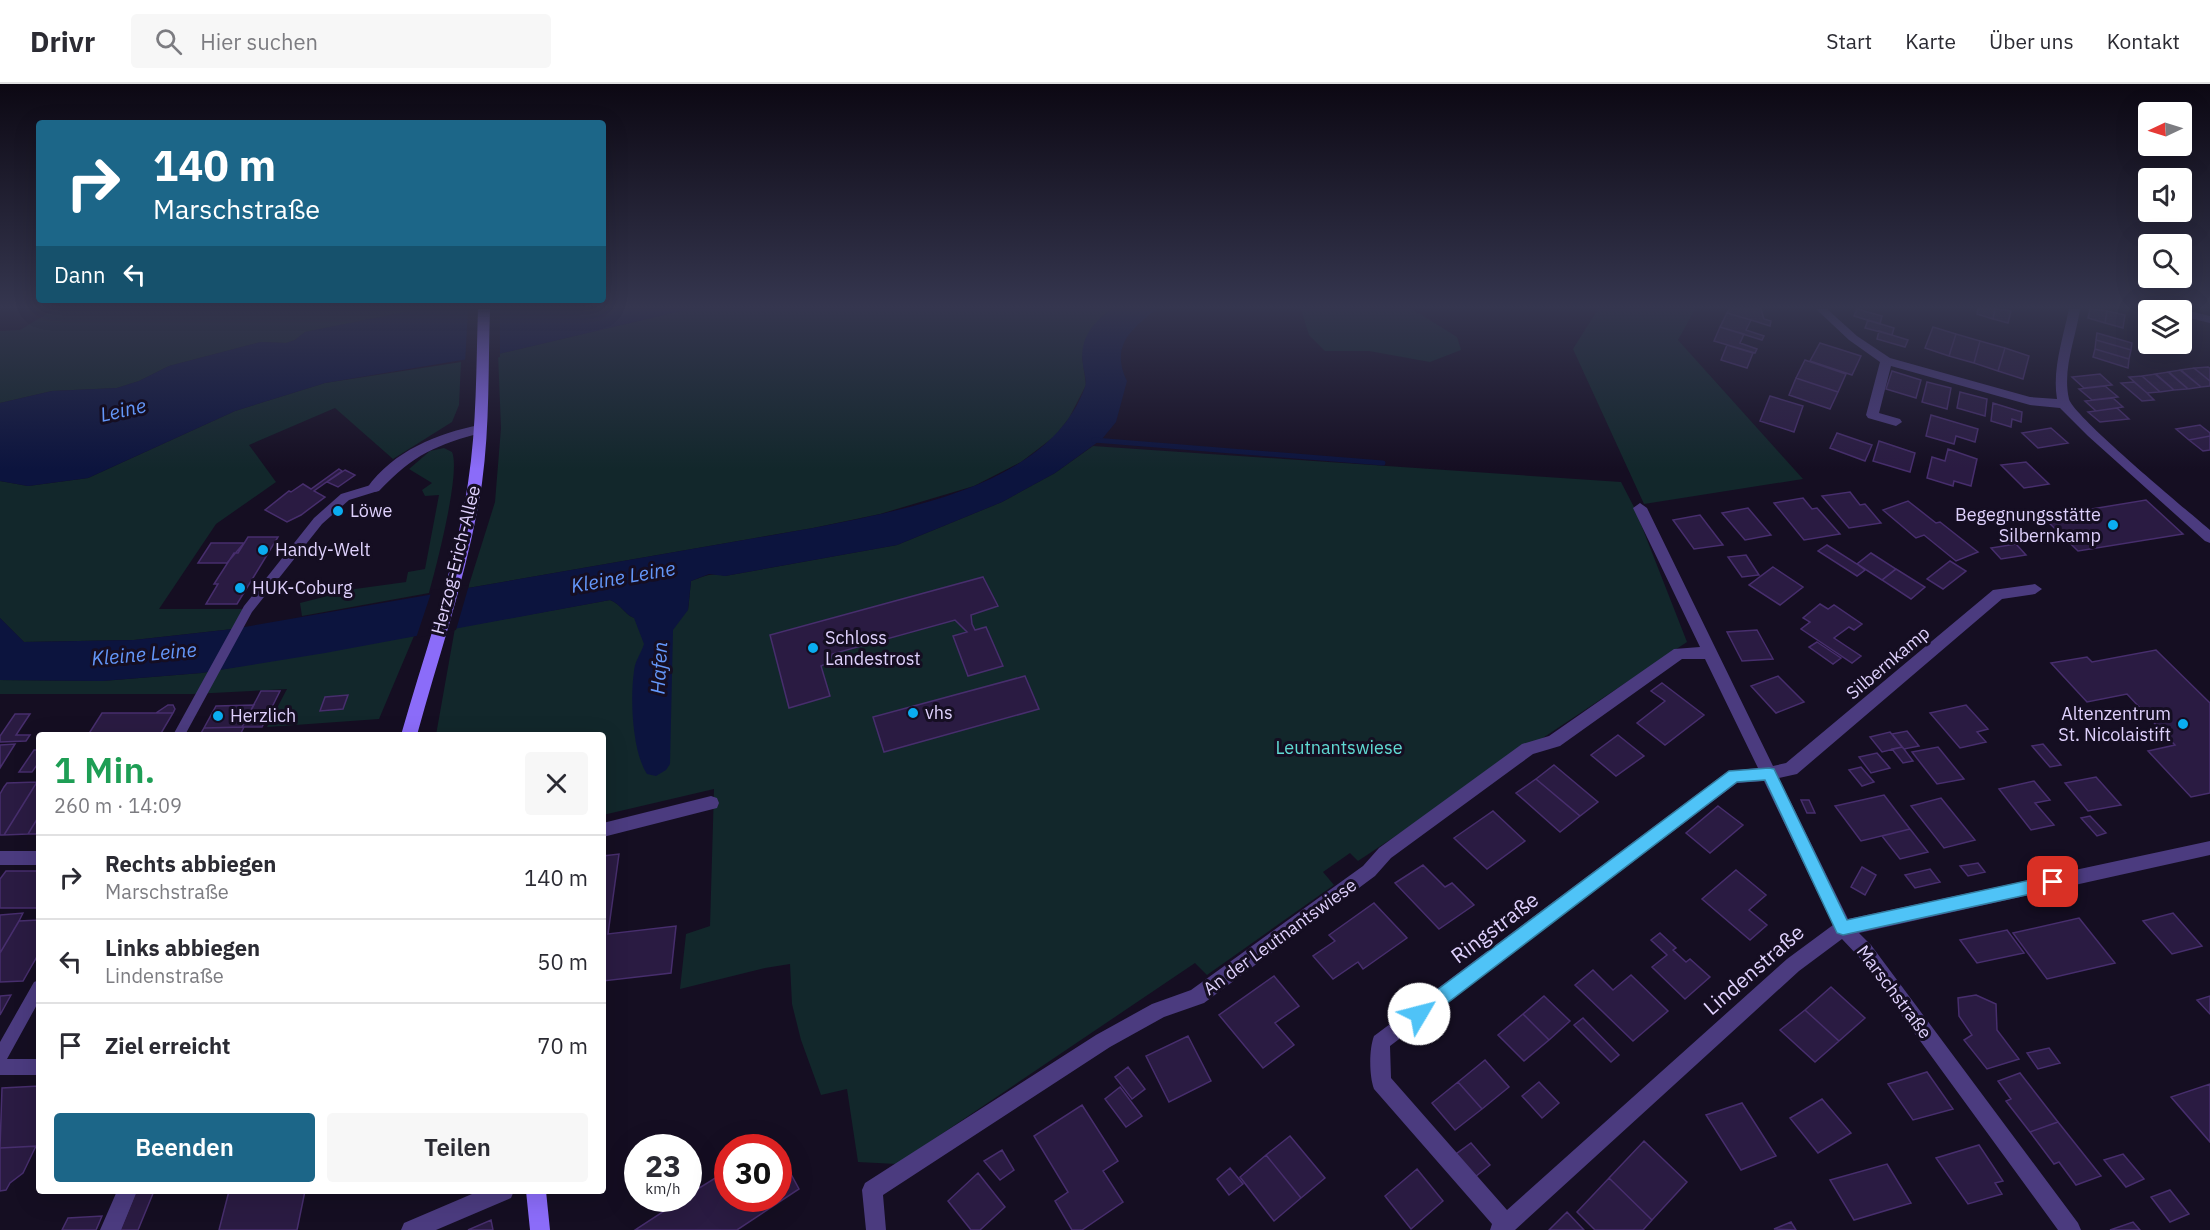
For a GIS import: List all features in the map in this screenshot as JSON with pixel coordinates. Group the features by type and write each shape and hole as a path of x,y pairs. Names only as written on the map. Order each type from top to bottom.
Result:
{"main road":[{"name":"Herzog-Erich-Allee","path":"410,732 465,539 475,482 480,429 481,362"},
{"path":"536,1194 540,1230"}],"street":[{"path":"1886,362 1872,415 1896,422"},
{"path":"1891,362 2030,401 2064,404"},
{"path":"2064,362 2061,388 2064,404 2092,433 2210,538"},
{"path":"181,732 242,621 318,521 345,497 374,488 429,442 480,429"},
{"name":"Marschstraße","path":"1640,508 1843,928 1865,951 2071,1230"},
{"name":"Silbernkamp","path":"1769,774 1791,769 1998,594 2035,589"},
{"name":"An der Leutnantswiese","path":"876,1230 872,1190 1103,1041 1159,1010 1197,997 1369,871 1385,853 1528,749 1554,741 1679,653 1709,653"},
{"name":"Ringstraße","path":"1503,1227 1382,1082 1382,1042 1734,776 1769,774"},
{"path":"606,829 711,802"},
{"name":"Lindenstraße","path":"1503,1227 1793,965 1843,928 2210,848"},
{"path":"0,858 36,858"},
{"path":"0,1057 36,992"},
{"path":"0,1067 36,1067"},
{"path":"110,1230 126,1194"},
{"path":"411,1230 497,1194"}],"green space":[{"path":"0,362 182,362 117,388 52,391 0,403"},
{"path":"461,362 459,405 452,422 393,459 335,408 249,445 276,482 216,524 159,609 243,609 233,629 134,640 24,642 0,618 0,481 28,486 88,478 235,411 325,383"},
{"path":"498,362 1083,362 1086,385 1069,418 1055,436 1021,462 974,486 880,514 813,528 468,588 495,502 501,428"},
{"path":"1579,362 1698,362 1803,479 1644,504"},
{"name":"Leutnantswiese","path":"1093,446 1621,482 1635,509 1687,642 1358,861 1350,853 1323,872 1334,885 1207,975 1195,963 897,1164 858,1162 847,1089 821,1095 801,1040 792,1004 790,964 680,989 686,934 710,926 714,789 606,814 606,732 437,732 455,628 610,600 634,618 688,610 691,581 711,575 725,576 897,545 1002,502 1055,473"},
{"path":"444,448 452,452 454,463 451,499 429,593 302,616 300,603 355,589 406,582 408,572 425,569 439,495 425,496 422,490 432,483 409,469 430,451"},
{"path":"414,636 379,719 267,727 287,689 193,694 0,694 0,680 102,681 201,673"}],"water":[{"name":"Leine","path":"182,362 447,362 325,383 235,411 88,478 28,486 0,481 0,403 52,391 117,388 139,381 169,366"},
{"path":"1083,362 1121,362 1127,381 1116,422 1102,439 1055,473 1002,502 897,545 725,576 709,574 691,581 688,610 673,630 670,764 666,770 656,776 647,774 642,764 633,724 634,671 644,644 634,618 610,600 325,653 201,673 102,681 0,680 0,618 24,642 134,640 233,629 813,528 929,502 969,488 1007,470 1040,448 1067,421 1085,387"}],"pier":[{"path":"469,585 456,630 416,638 432,590"}],"building":[{"path":"1729,362 1749,362 1747,368"},
{"path":"1804,362 1812,362 1846,374 1838,392 1796,378"},
{"path":"1814,362 1858,362 1852,375"},
{"path":"1974,362 2001,362 1998,371"},
{"path":"2001,362 2027,362 2023,379 1998,371"},
{"path":"2110,362 2129,362 2128,368"},
{"path":"2194,368 2210,368 2210,381"},
{"path":"2194,368 2210,381 2210,386 2201,387 2180,370"},
{"path":"2181,370 2201,387 2188,389 2168,372"},
{"path":"1892,371 1921,380 1916,398 1886,389"},
{"path":"2169,372 2188,389 2174,390 2155,374"},
{"path":"2100,374 2112,385 2084,388 2072,377"},
{"path":"2156,374 2174,390 2160,392 2142,376"},
{"path":"2142,376 2160,392 2147,393 2129,377"},
{"path":"1796,378 1838,392 1830,409 1789,395"},
{"path":"1927,382 1951,388 1947,409 1922,402"},
{"path":"2134,382 2154,400 2142,401 2121,383"},
{"path":"2105,386 2118,397 2092,400 2079,389"},
{"path":"1960,392 1987,399 1985,416 1957,408"},
{"path":"1770,396 1803,406 1794,432 1760,421"},
{"path":"2113,398 2123,407 2096,411 2085,401"},
{"path":"1993,403 2022,412 2021,422 2012,419 2011,427 1991,421"},
{"path":"2117,408 2129,419 2100,422 2088,412"},
{"path":"1931,415 1978,429 1975,442 1956,436 1954,444 1926,436"},
{"path":"2200,425 2210,433 2210,436 2189,440 2176,429"},
{"path":"2051,428 2068,443 2038,448 2022,433"},
{"path":"1837,433 1872,445 1865,461 1830,448"},
{"path":"2210,436 2210,450 2203,451 2189,440"},
{"path":"1879,441 1915,453 1910,472 1873,461"},
{"path":"1948,449 1977,459 1971,486 1954,481 1953,486 1927,478 1932,457 1945,461"},
{"path":"2026,462 2049,484 2024,488 2001,465"},
{"path":"339,469 342,471 314,491 325,497 301,515 287,522 265,510 289,491 303,484 311,489"},
{"path":"345,470 355,475 338,487 327,482"},
{"path":"1850,492 1860,505 1865,504 1881,523 1849,528 1822,496"},
{"path":"1803,498 1812,509 1817,508 1840,534 1804,540 1774,503"},
{"name":"Begegnungsstätte Silbernkamp","path":"2146,500 2183,534 2078,551 2043,517"},
{"path":"1908,501 1936,523 1940,522 1978,552 1956,561 1924,535 1916,538 1883,510"},
{"path":"1748,508 1771,535 1745,540 1722,513"},
{"path":"1700,515 1723,545 1694,549 1673,520"},
{"path":"248,537 278,537 237,604 206,604 218,584 214,584 234,553 238,553"},
{"path":"211,543 244,543 227,563 198,563"},
{"path":"2016,544 2026,555 2001,559 1991,548"},
{"path":"1827,545 1865,570 1857,576 1818,551"},
{"path":"1871,553 1896,569 1882,580 1857,564"},
{"path":"1746,555 1759,575 1742,577 1728,557"},
{"path":"1950,561 1966,571 1943,589 1927,579"},
{"path":"1773,567 1803,587 1780,605 1749,585"},
{"path":"1896,569 1925,587 1911,599 1882,580"},
{"name":"Schloss Landestrost","path":"983,577 998,606 971,615 972,624 975,630 986,627 1003,666 968,676 953,636 967,632 955,620 832,654 830,662 821,666 830,696 789,708 770,635"},
{"path":"1820,604 1828,609 1834,605 1862,624 1854,630 1849,627 1834,638 1861,656 1852,663 1801,629 1810,622 1803,618"},
{"path":"1757,630 1773,659 1742,661 1727,632"},
{"path":"1817,642 1841,658 1833,664 1809,647"},
{"name":"Altenzentrum St. Nicolaistift","path":"2156,650 2210,703 2210,793 2191,797 2148,751 2175,745 2127,694 2087,702 2051,663 2087,657 2092,662"},
{"path":"1025,676 1039,709 884,752 873,717"},
{"path":"1778,676 1804,702 1776,713 1751,686"},
{"path":"1662,683 1704,715 1665,745 1637,723 1665,701 1651,691"},
{"path":"261,691 280,691 262,727 242,727"},
{"path":"348,695 343,709 320,711 325,697"},
{"path":"168,705 173,705 175,709 173,713 156,713"},
{"path":"254,705 242,727 204,728 216,706"},
{"path":"1966,705 1988,729 1977,732 1986,742 1960,748 1930,713"},
{"path":"102,713 173,713 162,732 90,732"},
{"path":"15,714 30,714 16,735 30,735 26,741 0,742 0,736"},
{"path":"244,727 242,732 202,732 204,728"},
{"path":"1907,731 1919,746 1904,749 1892,734"},
{"path":"1890,732 1902,747 1882,752 1870,737"},
{"path":"1618,735 1644,756 1616,776 1591,755"},
{"path":"15,744 0,768 0,745"},
{"path":"2043,744 2061,765 2050,767 2032,746"},
{"path":"1902,747 1913,761 1903,763 1892,749"},
{"path":"1938,747 1964,779 1937,784 1912,752"},
{"path":"36,750 36,766 32,772 19,772"},
{"path":"1877,753 1890,768 1871,773 1859,757"},
{"path":"1554,765 1598,802 1580,816 1536,779"},
{"path":"1861,767 1874,782 1862,786 1849,770"},
{"path":"2096,777 2121,805 2088,811 2065,783"},
{"path":"1536,779 1580,816 1560,832 1516,793"},
{"path":"2034,781 2050,800 2035,803 2054,825 2031,830 1999,789"},
{"path":"36,782 4,835 0,835 0,794 7,783"},
{"path":"36,784 36,821 28,834 4,835"},
{"path":"1884,795 1910,829 1861,841 1835,806"},
{"path":"1941,798 1975,840 1944,848 1911,806"},
{"path":"1801,800 1809,800 1815,813 1807,813"},
{"path":"1718,806 1743,825 1710,853 1686,833"},
{"path":"1493,811 1525,841 1487,869 1454,838"},
{"path":"2090,816 2106,833 2097,836 2081,818"},
{"path":"36,821 36,834 28,834"},
{"path":"1910,829 1928,852 1900,859 1882,836"},
{"path":"619,854 608,934 676,926 671,973 606,981 606,856"},
{"path":"1978,863 1985,872 1968,876 1960,866"},
{"path":"1423,865 1445,887 1452,883 1474,905 1439,929 1395,883"},
{"path":"1862,867 1876,875 1865,895 1851,887"},
{"path":"1930,869 1940,882 1915,888 1905,875"},
{"path":"1736,870 1766,895 1749,910 1767,925 1750,940 1702,899"},
{"path":"6,871 36,871 36,908 0,908 0,879"},
{"path":"1374,903 1407,938 1363,969 1358,962 1333,979 1313,956 1335,941 1329,935"},
{"path":"23,913 19,921 0,953 0,915"},
{"path":"2173,913 2202,946 2172,954 2143,921"},
{"path":"2079,918 2115,963 2047,979 2013,933"},
{"path":"36,920 36,958 23,981 0,982 0,953 19,921"},
{"path":"2007,930 2024,953 1977,963 1960,940"},
{"path":"1660,933 1676,948 1673,950 1686,962 1690,959 1710,977 1685,999 1652,967 1667,955 1651,940"},
{"path":"1593,970 1613,990 1631,975 1668,1011 1633,1041 1575,985"},
{"path":"1274,976 1299,1006 1275,1023 1294,1045 1263,1068 1219,1015"},
{"path":"1831,987 1865,1018 1839,1041 1805,1010"},
{"path":"11,995 0,1015 0,996"},
{"path":"1976,995 1996,1004 1997,1030 2019,1059 1987,1069 1964,1040 1972,1035 1959,1016 1958,998"},
{"path":"1544,996 1570,1021 1549,1040 1523,1014"},
{"path":"2210,996 2210,1014 2197,1000"},
{"path":"1805,1010 1839,1041 1815,1062 1780,1030"},
{"path":"1523,1014 1549,1040 1524,1061 1498,1035"},
{"path":"1583,1018 1619,1055 1611,1062 1574,1025"},
{"path":"1188,1036 1211,1081 1169,1102 1146,1056"},
{"path":"2049,1048 2060,1063 2038,1069 2027,1053"},
{"path":"1485,1060 1509,1087 1482,1109 1458,1082"},
{"path":"1128,1067 1145,1089 1132,1099 1115,1077"},
{"path":"1927,1072 1953,1109 1913,1120 1888,1084"},
{"path":"2020,1073 2058,1122 2030,1132 2006,1101 2011,1099 1998,1081"},
{"path":"1458,1082 1482,1109 1455,1130 1432,1103"},
{"path":"1539,1082 1559,1103 1542,1118 1522,1096"},
{"path":"2210,1084 2210,1142 2171,1097"},
{"path":"36,1086 36,1146 0,1148 2,1088"},
{"path":"1120,1087 1142,1116 1126,1127 1105,1099"},
{"path":"1822,1099 1851,1133 1818,1153 1790,1118"},
{"path":"1742,1103 1776,1156 1741,1170 1706,1115"},
{"path":"1082,1105 1118,1161 1103,1171 1123,1202 1082,1230 1072,1230 1055,1201 1068,1192 1034,1136"},
{"path":"2058,1122 2101,1176 2076,1185 2059,1162 2054,1164 2030,1132"},
{"path":"1290,1136 1325,1178 1301,1198 1266,1155"},
{"path":"1644,1141 1687,1182 1652,1220 1609,1178"},
{"path":"1471,1143 1490,1165 1475,1177 1456,1154"},
{"path":"1979,1145 2003,1181 1995,1183 2002,1194 1968,1204 1936,1158"},
{"path":"36,1146 23,1173 10,1183 6,1190 0,1191 0,1148"},
{"path":"1002,1150 1014,1170 1000,1180 984,1161"},
{"path":"2123,1154 2144,1179 2126,1187 2104,1160"},
{"path":"1266,1155 1301,1198 1274,1221 1240,1177"},
{"path":"1887,1164 1911,1203 1854,1220 1830,1180"},
{"path":"1230,1168 1243,1184 1229,1195 1217,1179"},
{"path":"1417,1169 1443,1201 1411,1229 1385,1196"},
{"path":"978,1173 1005,1207 980,1230 971,1230 948,1201"},
{"path":"792,1176 799,1189 792,1194"},
{"path":"1609,1178 1652,1220 1643,1230 1595,1230 1577,1212"},
{"path":"714,1179 714,1212 764,1212 737,1230 635,1230 663,1212 702,1212 702,1186"},
{"path":"2170,1190 2189,1214 2170,1222 2151,1197"},
{"path":"135,1194 153,1194 138,1230 120,1230"},
{"path":"228,1194 304,1194 297,1230 219,1230"},
{"path":"1567,1212 1584,1230 1549,1230"},
{"path":"102,1216 96,1230 62,1230 68,1218"},
{"path":"491,1220 493,1230 468,1230"},
{"path":"1791,1222 1796,1230 1774,1229"},
{"path":"2133,1222 2140,1230 2110,1230"}],"waterway":[{"path":"1094,440 1383,463"}],"place":[{"name":"Löwe","path":"338,511"},
{"name":"Begegnungsstätte Silbernkamp","path":"2113,525"},
{"name":"Handy-Welt","path":"263,550"},
{"name":"HUK-Coburg","path":"240,588"},
{"name":"Schloss Landestrost","path":"813,648"},
{"name":"vhs","path":"913,713"},
{"name":"Herzlich","path":"218,716"},
{"name":"Altenzentrum St. Nicolaistift","path":"2183,724"}],"route":[{"path":"1419,1014 1734,776 1769,774 1843,928 2053,882"}],"water label":[{"name":"Kleine Leine","path":"623,577"},
{"name":"Kleine Leine","path":"144,654"},
{"name":"Hafen","path":"659,668"}]}
